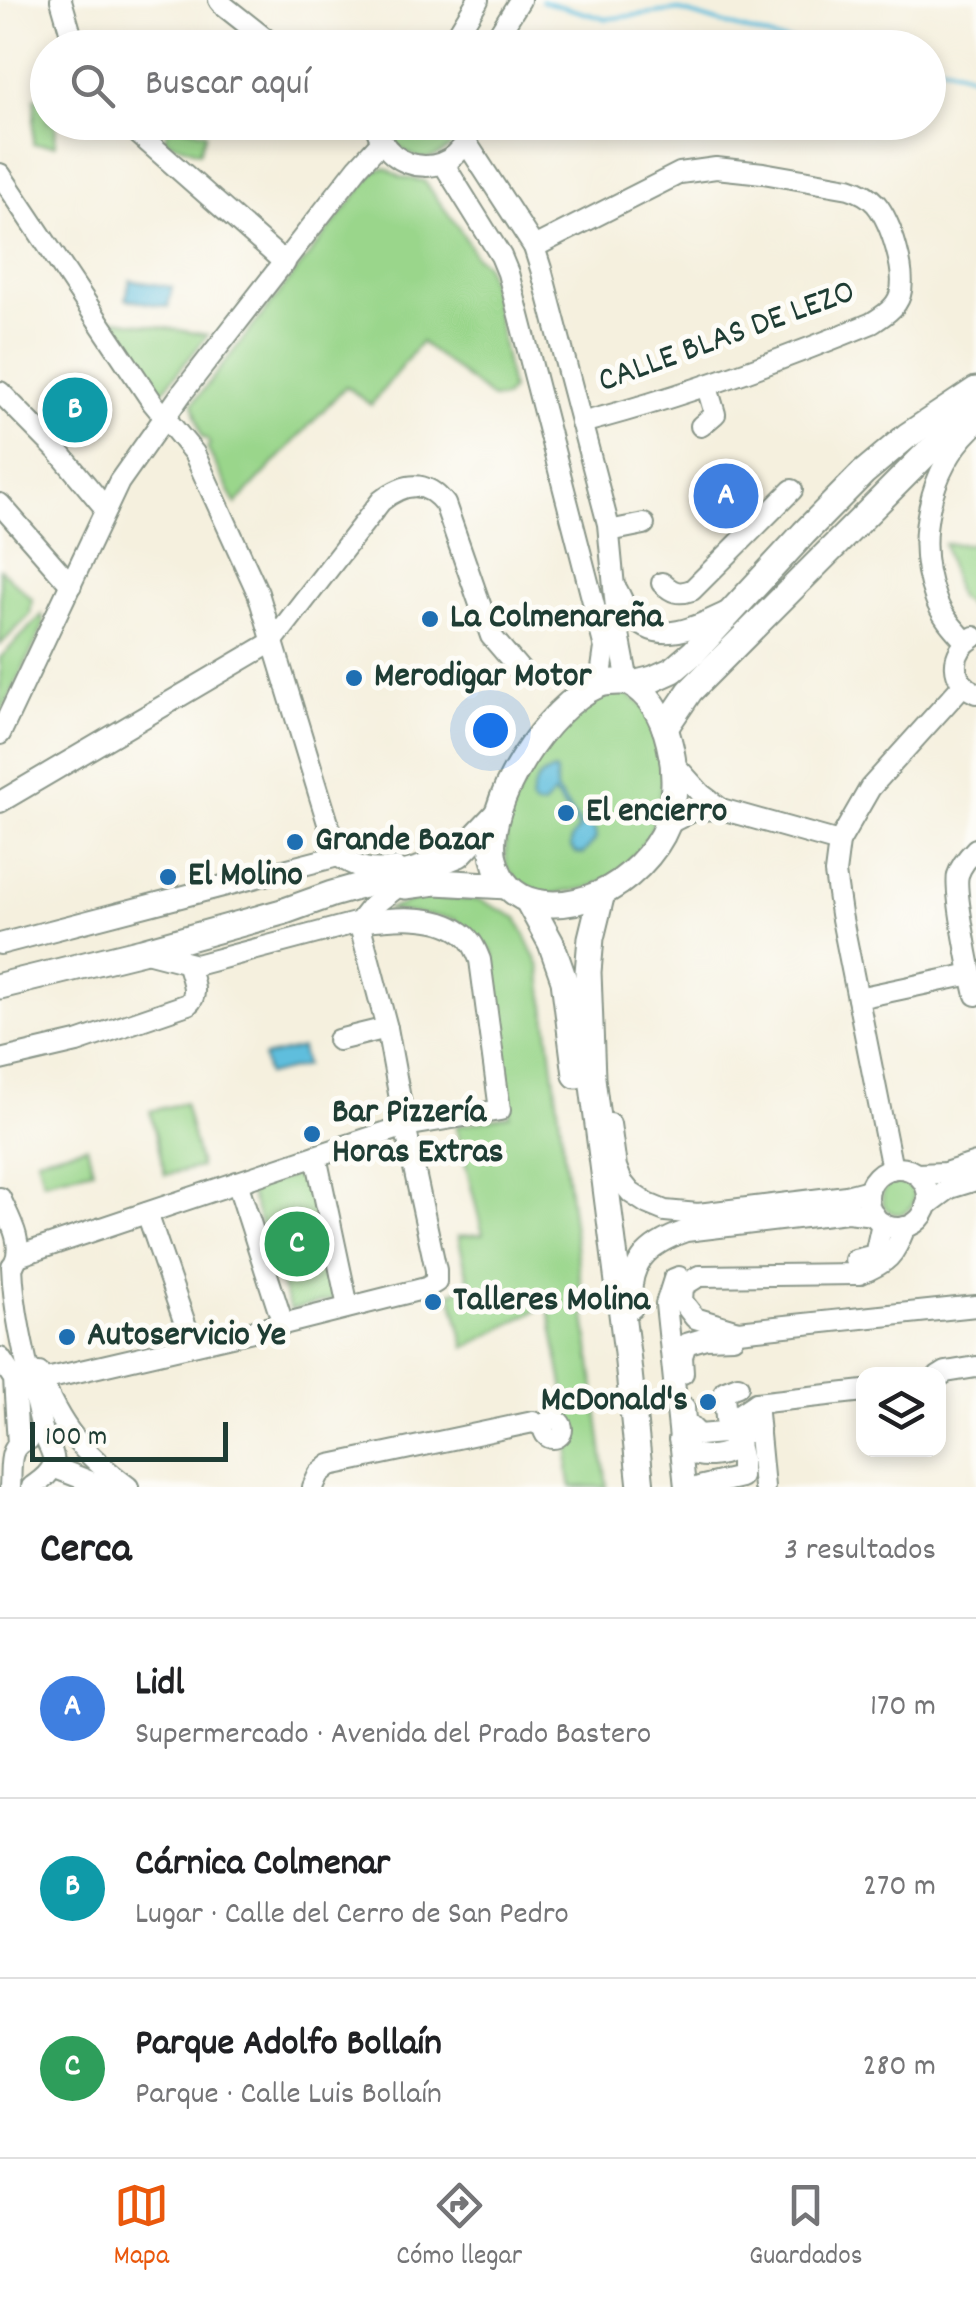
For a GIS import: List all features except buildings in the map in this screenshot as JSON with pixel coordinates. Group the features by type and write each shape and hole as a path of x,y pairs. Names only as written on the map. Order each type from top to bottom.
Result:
{"main road":[{"path":"623,1487 624,1464 564,980 551,943 497,870 492,850 497,814 514,776 539,736 569,704 600,683 653,680 673,670 863,473 907,436 976,390"},
{"path":"666,728 690,690 926,454 976,413"},
{"path":"282,912 436,882 564,904 602,893 642,863 667,824 674,793 674,764 660,712 630,683"},
{"path":"0,986 142,951 421,869 459,854 497,814"},
{"path":"602,893 588,972 590,1046 641,1487"}],"street":[{"path":"60,0 69,30"},
{"path":"220,0 254,30"},
{"path":"460,30 478,0"},
{"path":"501,30 520,0"},
{"path":"145,140 285,264"},
{"path":"0,734 119,482 182,394 358,167 373,140"},
{"path":"383,140 390,153 414,166 442,163 456,154 464,140"},
{"path":"474,140 534,247 609,531 618,628 630,683"},
{"path":"442,163 508,274 605,648 600,683"},
{"name":"CALLE BLAS DE LEZO","path":"534,247 680,173 716,168 862,192 877,205 889,230 903,279 900,296 891,309 872,322 706,387 582,423"},
{"path":"0,174 153,404 194,452 258,594 338,856 357,868 378,871 459,854"},
{"path":"701,426 715,414 706,387"},
{"path":"0,392 106,509"},
{"path":"892,1168 835,873 839,842 870,788 970,689 958,677 956,658 971,640 947,622 935,599 926,538 936,482 959,440 976,424"},
{"path":"0,802 272,642 381,501 397,488 416,486 436,493 445,504 491,636 520,671"},
{"path":"662,583 672,592 692,590 788,486 818,519"},
{"path":"0,504 71,586"},
{"path":"609,531 644,524"},
{"path":"615,586 629,613 644,626 668,633 694,628 731,610"},
{"path":"674,764 721,809"},
{"path":"667,824 695,810 721,809 839,842"},
{"path":"858,998 974,984 958,877 976,848"},
{"path":"0,944 338,856"},
{"path":"42,1380 284,1324 426,1288 436,1282 387,1028 360,922 370,908 396,888"},
{"path":"10,1265 147,1212 405,1126 500,1110 480,960 473,944 448,926 430,921 360,922 196,965 142,951"},
{"path":"0,1060 77,1042 188,1004 195,993 188,965"},
{"path":"338,1040 387,1028"},
{"path":"590,1046 603,1068 616,1168 631,1193 648,1204 665,1212 698,1214 869,1190"},
{"path":"316,1156 348,1308"},
{"path":"916,1174 944,1173 976,1163"},
{"path":"856,1392 756,1403 740,1413 742,1430 738,1444 730,1451 711,1456 692,1454 668,1342 666,1304 674,1279 698,1267 848,1262 874,1255 878,1219 868,1199 869,1190 877,1176 892,1168 916,1174 926,1188 926,1206"},
{"path":"634,1427 644,1409 631,1284 636,1268 652,1247 686,1231 848,1212 897,1228 918,1219 926,1206 950,1188 976,1180"},
{"path":"237,1182 284,1324"},
{"path":"2,1206 14,1229 10,1265 14,1296 46,1443 52,1452 42,1478"},
{"path":"147,1212 192,1344"},
{"path":"904,1226 896,1251 879,1266 858,1274 699,1276 682,1286 682,1301 694,1318 738,1332 976,1306"},
{"path":"18,1314 42,1380 64,1424 85,1453 128,1487"},
{"path":"668,1342 694,1318"},
{"path":"684,1487 691,1405 686,1400 682,1356 686,1344 733,1337"},
{"path":"0,1358 14,1380 10,1460 16,1474 33,1482 42,1478 104,1487"},
{"path":"946,1372 976,1367"},
{"path":"686,1435 710,1436 727,1429 724,1396 726,1390 738,1386"},
{"path":"756,1403 764,1487"},
{"path":"313,1487 319,1474 330,1465 533,1422 544,1426"},
{"path":"10,1460 22,1441 34,1438 46,1443"},
{"path":"699,1487 746,1482 738,1444"}],"green space":[{"path":"33,140 55,140 55,145 33,144"},
{"path":"164,140 203,140 199,152"},
{"path":"393,140 455,140 428,158 396,147"},
{"path":"386,168 401,177 424,181 475,256 485,264 511,390 504,398 493,399 421,342 371,405 346,386 236,504 207,448 210,445 202,438 193,403 376,170"},
{"path":"105,318 208,335 159,395"},
{"path":"944,544 976,544 976,610 958,598"},
{"path":"0,569 32,599 30,615 0,645"},
{"path":"42,615 44,625 0,718 0,658"},
{"path":"625,692 647,708 664,762 658,816 649,836 612,877 589,888 547,895 518,882 506,866 505,823 532,764 564,722 598,695"},
{"path":"423,897 480,900 517,918 540,967 607,1487 571,1487 571,1428 548,1304 465,1348 451,1292 470,1286 458,1236 483,1234 456,1126 510,1115 493,952 454,919 386,910"},
{"path":"184,1103 200,1167 165,1175 150,1111"},
{"path":"87,1146 93,1169 43,1181 37,1158"},
{"path":"310,1170 338,1298 290,1310 249,1190"},
{"path":"898,1182 909,1187 914,1198 909,1209 898,1214 887,1209 882,1198 887,1187"}],"water":[{"path":"130,280 172,287 168,307 126,299"},
{"path":"554,770 556,790 582,827 589,826 595,831 596,839 583,854 571,847 571,839 579,829 554,794 543,806 535,806 531,801 537,781"},
{"path":"301,1048 305,1066 267,1075 263,1057"}],"waterway":[{"path":"542,1 606,19 677,10 745,30"},
{"path":"946,67 976,77"}],"place":[{"name":"Cárnica Colmenar","path":"75,410"},
{"name":"Lidl","path":"726,496"},
{"name":"La Colmenareña","path":"430,619"},
{"name":"Merodigar Motor","path":"354,678"},
{"name":"El encierro","path":"566,813"},
{"name":"Grande Bazar","path":"295,842"},
{"name":"El Molino","path":"168,877"},
{"name":"Bar Pizzería Horas Extras","path":"312,1134"},
{"name":"Parque Adolfo Bollaín","path":"297,1244"},
{"name":"Talleres Molina","path":"433,1302"},
{"name":"Autoservicio Ye","path":"67,1337"},
{"name":"McDonald's","path":"708,1402"}]}
